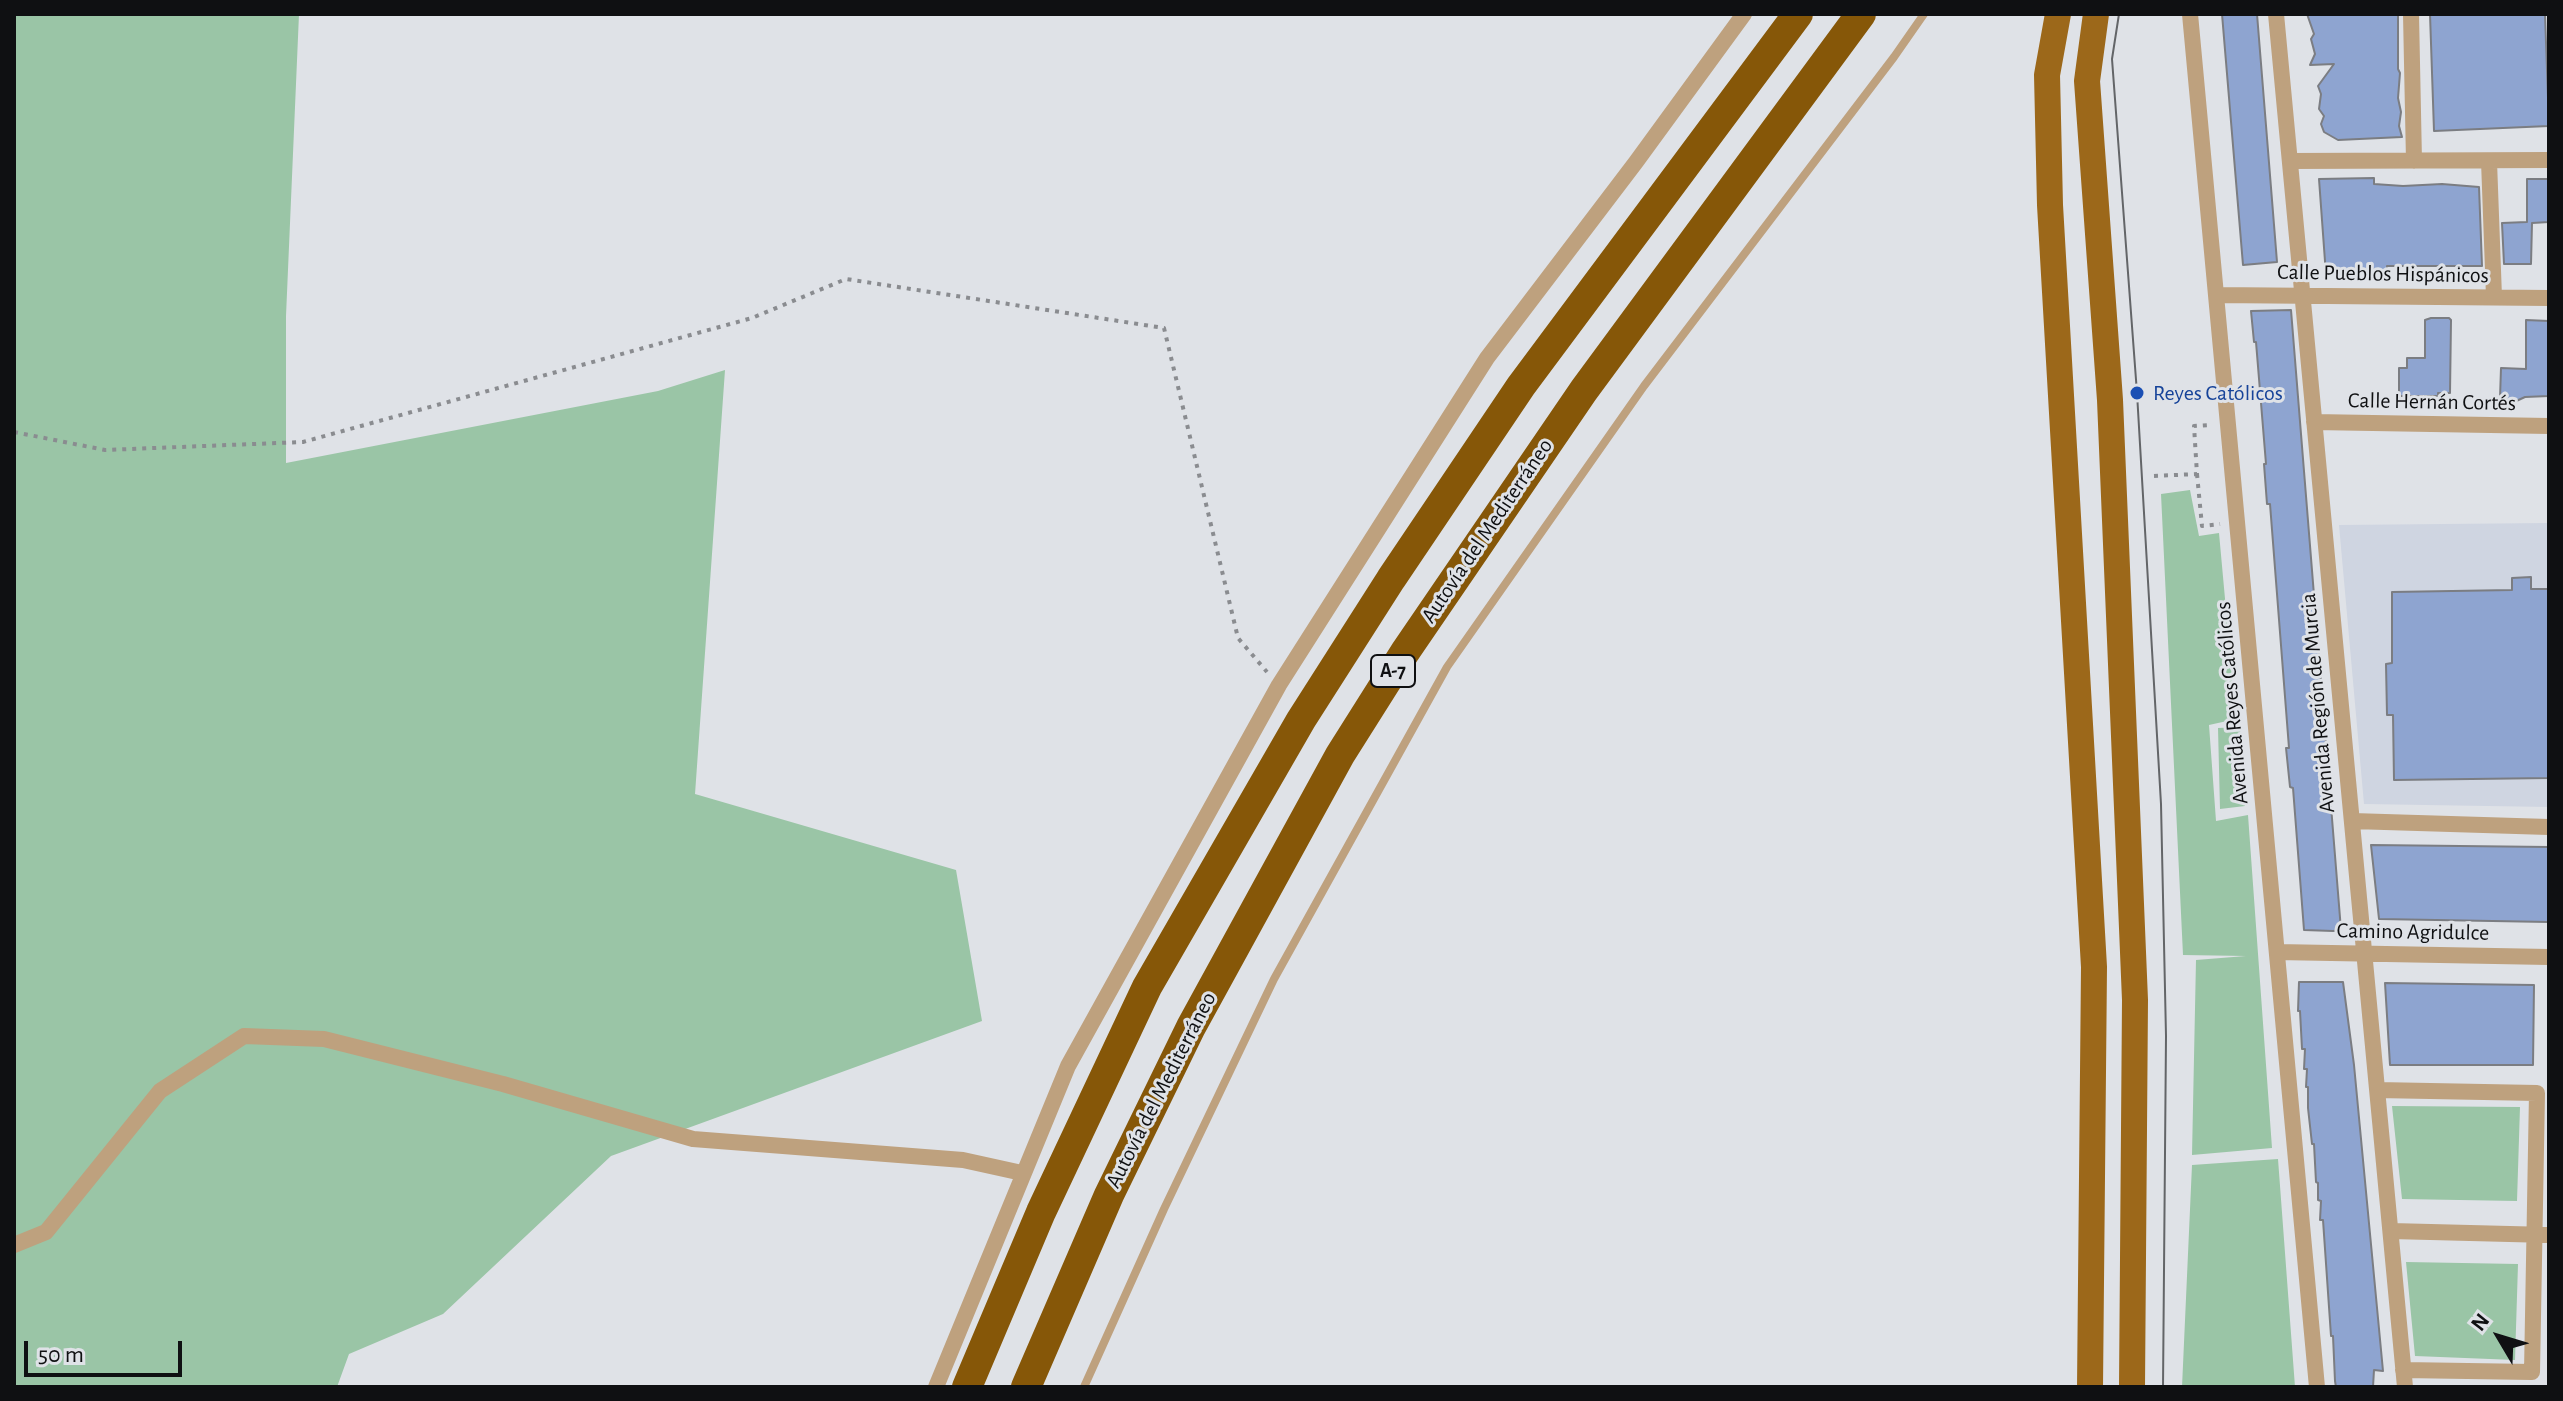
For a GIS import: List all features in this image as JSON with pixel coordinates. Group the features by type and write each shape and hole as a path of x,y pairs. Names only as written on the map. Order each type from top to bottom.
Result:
{"highway":[{"name":"A-7","path":"967,1387 1041,1212 1147,987 1301,720 1391,579 1521,386 1798,14"},
{"name":"Autovía del Mediterráneo","path":"1026,1387 1109,1195 1184,1041 1340,755 1584,390 1861,14"}],"main road":[{"path":"2058,14 2047,75 2050,205 2094,967 2090,1387"},
{"path":"2096,14 2087,81 2110,400 2135,1000 2132,1387"}],"street":[{"path":"936,1387 1068,1066 1279,685 1487,358 1744,14"},
{"name":"Avenida Reyes Católicos","path":"2190,14 2317,1387"},
{"name":"Avenida Región de Murcia","path":"2276,14 2404,1379"},
{"path":"2411,14 2414,161"},
{"path":"2290,161 2549,160"},
{"path":"2489,161 2494,297"},
{"name":"Calle Pueblos Hispánicos","path":"2216,295 2549,298"},
{"name":"Calle Hernán Cortés","path":"2314,422 2549,426"},
{"path":"2352,821 2549,827"},
{"name":"Camino Agridulce","path":"2277,952 2549,957"},
{"path":"14,1245 46,1232 160,1091 244,1036 324,1039 503,1084 693,1139 963,1160 1022,1173"},
{"path":"2377,1090 2537,1093 2542,1234 2532,1372 2404,1379"},
{"path":"2391,1231 2542,1234"}],"lane":[{"path":"1084,1387 1164,1209 1274,979 1447,667 1644,386 1924,14"}],"path":[{"path":"14,432 105,450 303,442 752,318 846,279 1164,328 1238,638 1279,685"},
{"path":"2228,423 2194,426 2197,474 2202,526 2237,522"},
{"path":"2154,476 2197,474"}],"shaded area":[{"path":"2549,523 2549,807 2364,804 2339,525"}],"green space":[{"path":"14,14 299,14 286,316 286,463 658,391 725,370 695,794 956,870 982,1021 611,1156 443,1314 349,1354 337,1387 14,1387"},
{"path":"2190,490 2199,536 2219,533 2236,719 2209,725 2216,821 2248,815 2272,1148 2192,1155 2196,960 2246,956 2183,955 2161,494"},
{"path":"2240,727 2245,806 2220,809 2218,728"},
{"path":"2392,1106 2520,1107 2517,1201 2402,1199"},
{"path":"2278,1159 2295,1387 2182,1387 2192,1165"},
{"path":"2406,1262 2518,1264 2515,1360 2415,1356"}],"building":[{"path":"2222,14 2257,14 2277,262 2243,265"},
{"path":"2307,14 2398,14 2398,98 2402,137 2338,140 2324,132 2318,86 2334,64 2310,65 2315,54 2311,39 2314,34"},
{"path":"2430,14 2545,14 2549,126 2434,131"},
{"path":"2374,178 2374,184 2479,187 2482,266 2387,266 2387,275 2326,275 2319,179"},
{"path":"2527,179 2549,179 2549,222 2532,223 2531,264 2504,264 2502,223 2527,222"},
{"path":"2291,310 2341,930 2333,931 2304,930 2293,788 2290,787 2286,748 2289,748 2270,504 2267,504 2256,342 2251,311"},
{"path":"2425,320 2451,320 2450,393 2399,396 2399,368 2407,368 2407,358 2425,358"},
{"path":"2526,320 2549,321 2549,396 2525,397 2512,403 2500,398 2501,368 2526,369"},
{"path":"2531,577 2531,589 2549,589 2549,778 2394,780 2393,715 2387,715 2386,664 2392,663 2392,592 2512,590 2512,578"},
{"path":"2371,845 2549,847 2549,922 2379,919"},
{"path":"2299,982 2343,982 2354,1065 2383,1371 2374,1370 2373,1387 2336,1387 2323,1220 2320,1220 2321,1201 2318,1200 2308,1108 2307,1069 2304,1069 2305,1049 2302,1049 2298,1011"},
{"path":"2385,983 2534,985 2533,1065 2390,1065"}],"tram line":[{"path":"2119,14 2112,59 2137,393 2161,804 2166,1036 2163,1387"}],"place":[{"name":"Reyes Católicos","path":"2137,393"}]}
